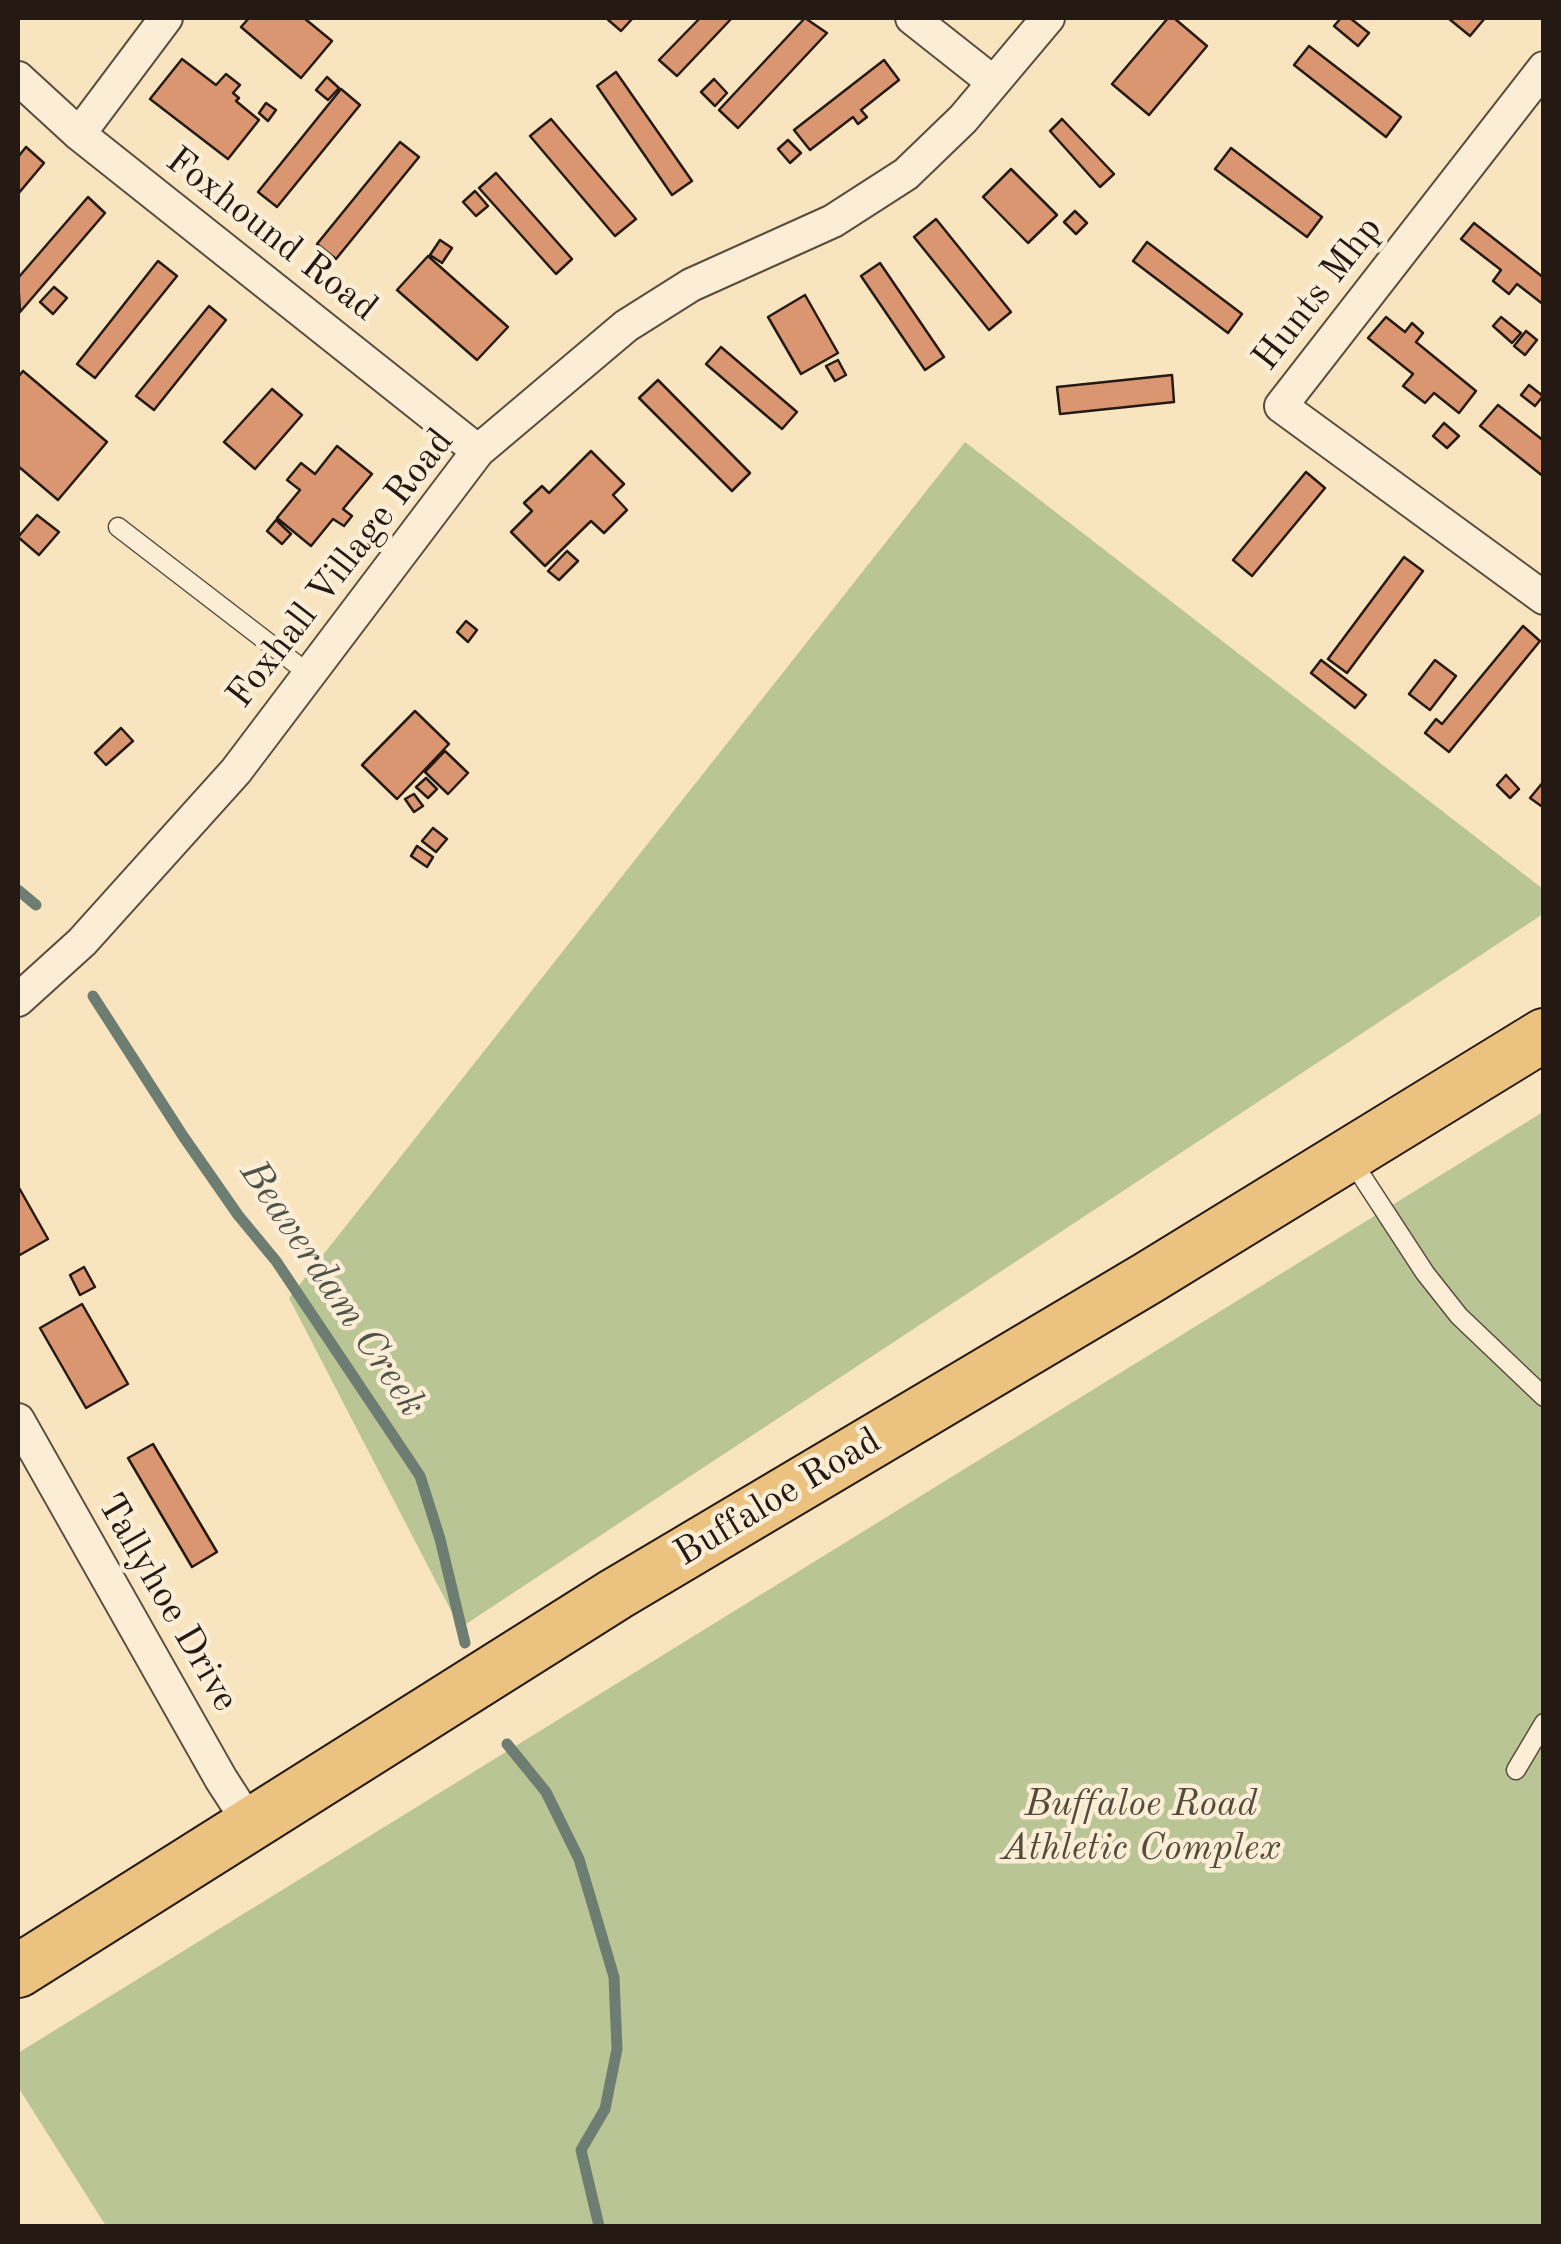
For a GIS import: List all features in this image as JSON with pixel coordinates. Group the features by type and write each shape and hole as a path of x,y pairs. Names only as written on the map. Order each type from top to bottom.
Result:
{"main road":[{"name":"Buffaloe Road","path":"18,1971 616,1594 1148,1278 1544,1034"}],"street":[{"path":"78,134 166,18"},
{"path":"912,18 993,82"},
{"name":"Foxhall Village Road","path":"18,1000 82,942 223,786 478,451 626,326 691,286 833,221 906,174 963,119 1048,18"},
{"name":"Hunts Mhp","path":"1544,68 1281,406 1544,598"},
{"name":"Foxhound Road","path":"18,78 78,134 478,451"},
{"name":"Tallyhoe Drive","path":"18,1420 250,1824"}],"lane":[{"path":"118,527 309,674"},
{"path":"1347,1153 1425,1273 1459,1316 1544,1398"},
{"path":"1516,1770 1544,1723"}],"green space":[{"path":"965,442 1543,889 1543,914 460,1628 289,1298"},
{"name":"Buffaloe Road Athletic Complex","path":"1543,1112 1543,2226 106,2226 18,2087 18,2053"}],"building":[{"path":"249,18 304,18 332,41 301,78 241,27"},
{"path":"606,18 633,18 621,31"},
{"path":"700,18 732,18 677,76 659,60"},
{"path":"805,18 827,33 738,128 719,110"},
{"path":"1168,18 1174,18 1207,46 1149,115 1112,84"},
{"path":"1341,18 1350,18 1369,33 1358,46 1334,26"},
{"path":"1448,18 1485,18 1470,36"},
{"path":"1309,46 1401,117 1386,137 1294,65"},
{"path":"182,59 216,85 226,74 240,85 233,93 239,98 236,101 259,120 228,159 150,99"},
{"path":"884,60 899,80 861,110 867,117 858,124 853,117 810,150 794,130"},
{"path":"616,72 692,181 672,195 597,86"},
{"path":"327,77 339,88 328,100 316,90"},
{"path":"714,79 727,93 715,106 701,92"},
{"path":"341,89 360,105 277,207 258,192"},
{"path":"266,103 276,110 268,121 259,113"},
{"path":"551,119 636,219 615,236 530,136"},
{"path":"1062,119 1114,174 1100,187 1050,131"},
{"path":"788,140 801,153 790,163 778,149"},
{"path":"400,142 419,157 336,259 317,244"},
{"path":"26,147 44,163 18,194 18,157"},
{"path":"1231,148 1322,217 1307,237 1215,169"},
{"path":"1011,169 1057,215 1028,243 983,197"},
{"path":"496,173 572,259 556,274 479,188"},
{"path":"475,191 488,206 476,216 463,202"},
{"path":"88,197 105,213 20,312 18,278"},
{"path":"1075,211 1087,223 1076,234 1064,222"},
{"path":"936,219 1011,312 989,330 914,237"},
{"path":"1474,223 1544,278 1544,305 1517,284 1509,294 1493,281 1501,270 1461,239"},
{"path":"440,240 452,248 442,263 430,255"},
{"path":"1147,242 1242,314 1228,333 1133,261"},
{"path":"428,256 508,327 477,360 397,290"},
{"path":"158,261 177,276 95,378 77,364"},
{"path":"880,263 944,357 925,370 861,276"},
{"path":"54,287 67,298 53,314 40,302"},
{"path":"805,295 838,353 801,374 768,317"},
{"path":"209,306 226,320 154,410 136,396"},
{"path":"1386,317 1405,332 1412,323 1423,333 1416,342 1476,391 1459,413 1434,393 1425,403 1403,386 1413,374 1368,338"},
{"path":"1501,317 1521,333 1512,343 1493,326"},
{"path":"1526,331 1537,340 1525,355 1514,346"},
{"path":"721,347 797,412 782,429 706,364"},
{"path":"838,360 846,375 835,381 826,366"},
{"path":"23,371 107,442 58,500 18,466 18,377"},
{"path":"1172,375 1174,402 1060,414 1057,387"},
{"path":"658,380 750,473 732,491 639,398"},
{"path":"1529,385 1543,396 1535,406 1521,395"},
{"path":"272,389 302,415 255,469 224,442"},
{"path":"1498,405 1544,441 1544,477 1480,426"},
{"path":"1444,423 1459,436 1447,448 1433,436"},
{"path":"337,446 372,474 343,509 352,516 344,526 333,519 311,546 277,518 300,490 287,480 301,463 315,474"},
{"path":"591,451 624,484 613,495 627,510 604,533 591,521 545,566 511,532 532,511 524,503 542,486 549,493"},
{"path":"1306,472 1325,488 1252,576 1233,560"},
{"path":"37,515 59,532 39,555 18,537"},
{"path":"276,520 291,534 282,544 267,531"},
{"path":"567,551 578,561 559,580 548,571"},
{"path":"1404,557 1423,571 1347,673 1328,659"},
{"path":"466,621 477,630 468,642 457,632"},
{"path":"1523,626 1540,641 1449,752 1425,733 1436,719 1442,724"},
{"path":"1321,660 1366,695 1355,708 1311,673"},
{"path":"1435,660 1456,676 1430,710 1409,694"},
{"path":"415,711 449,744 397,799 362,765"},
{"path":"121,728 133,741 106,765 95,753"},
{"path":"445,751 468,773 448,794 425,772"},
{"path":"1506,775 1519,789 1510,798 1497,785"},
{"path":"426,778 437,789 428,798 416,787"},
{"path":"1544,781 1544,808 1530,798"},
{"path":"414,794 423,806 414,812 405,799"},
{"path":"433,828 447,839 436,852 422,841"},
{"path":"417,846 433,857 427,867 411,856"},
{"path":"18,1186 48,1239 18,1256"},
{"path":"84,1267 95,1287 80,1295 70,1275"},
{"path":"82,1304 128,1384 86,1408 40,1328"},
{"path":"153,1444 217,1552 192,1567 128,1458"}],"waterway":[{"name":"Beaverdam Creek","path":"18,890 36,905"},
{"name":"Beaverdam Creek","path":"93,996 183,1136 238,1215 276,1261 420,1476 465,1643"},
{"name":"Beaverdam Creek","path":"507,1744 546,1792 579,1859 614,1977 617,2049 605,2109 581,2150 599,2226"}]}
